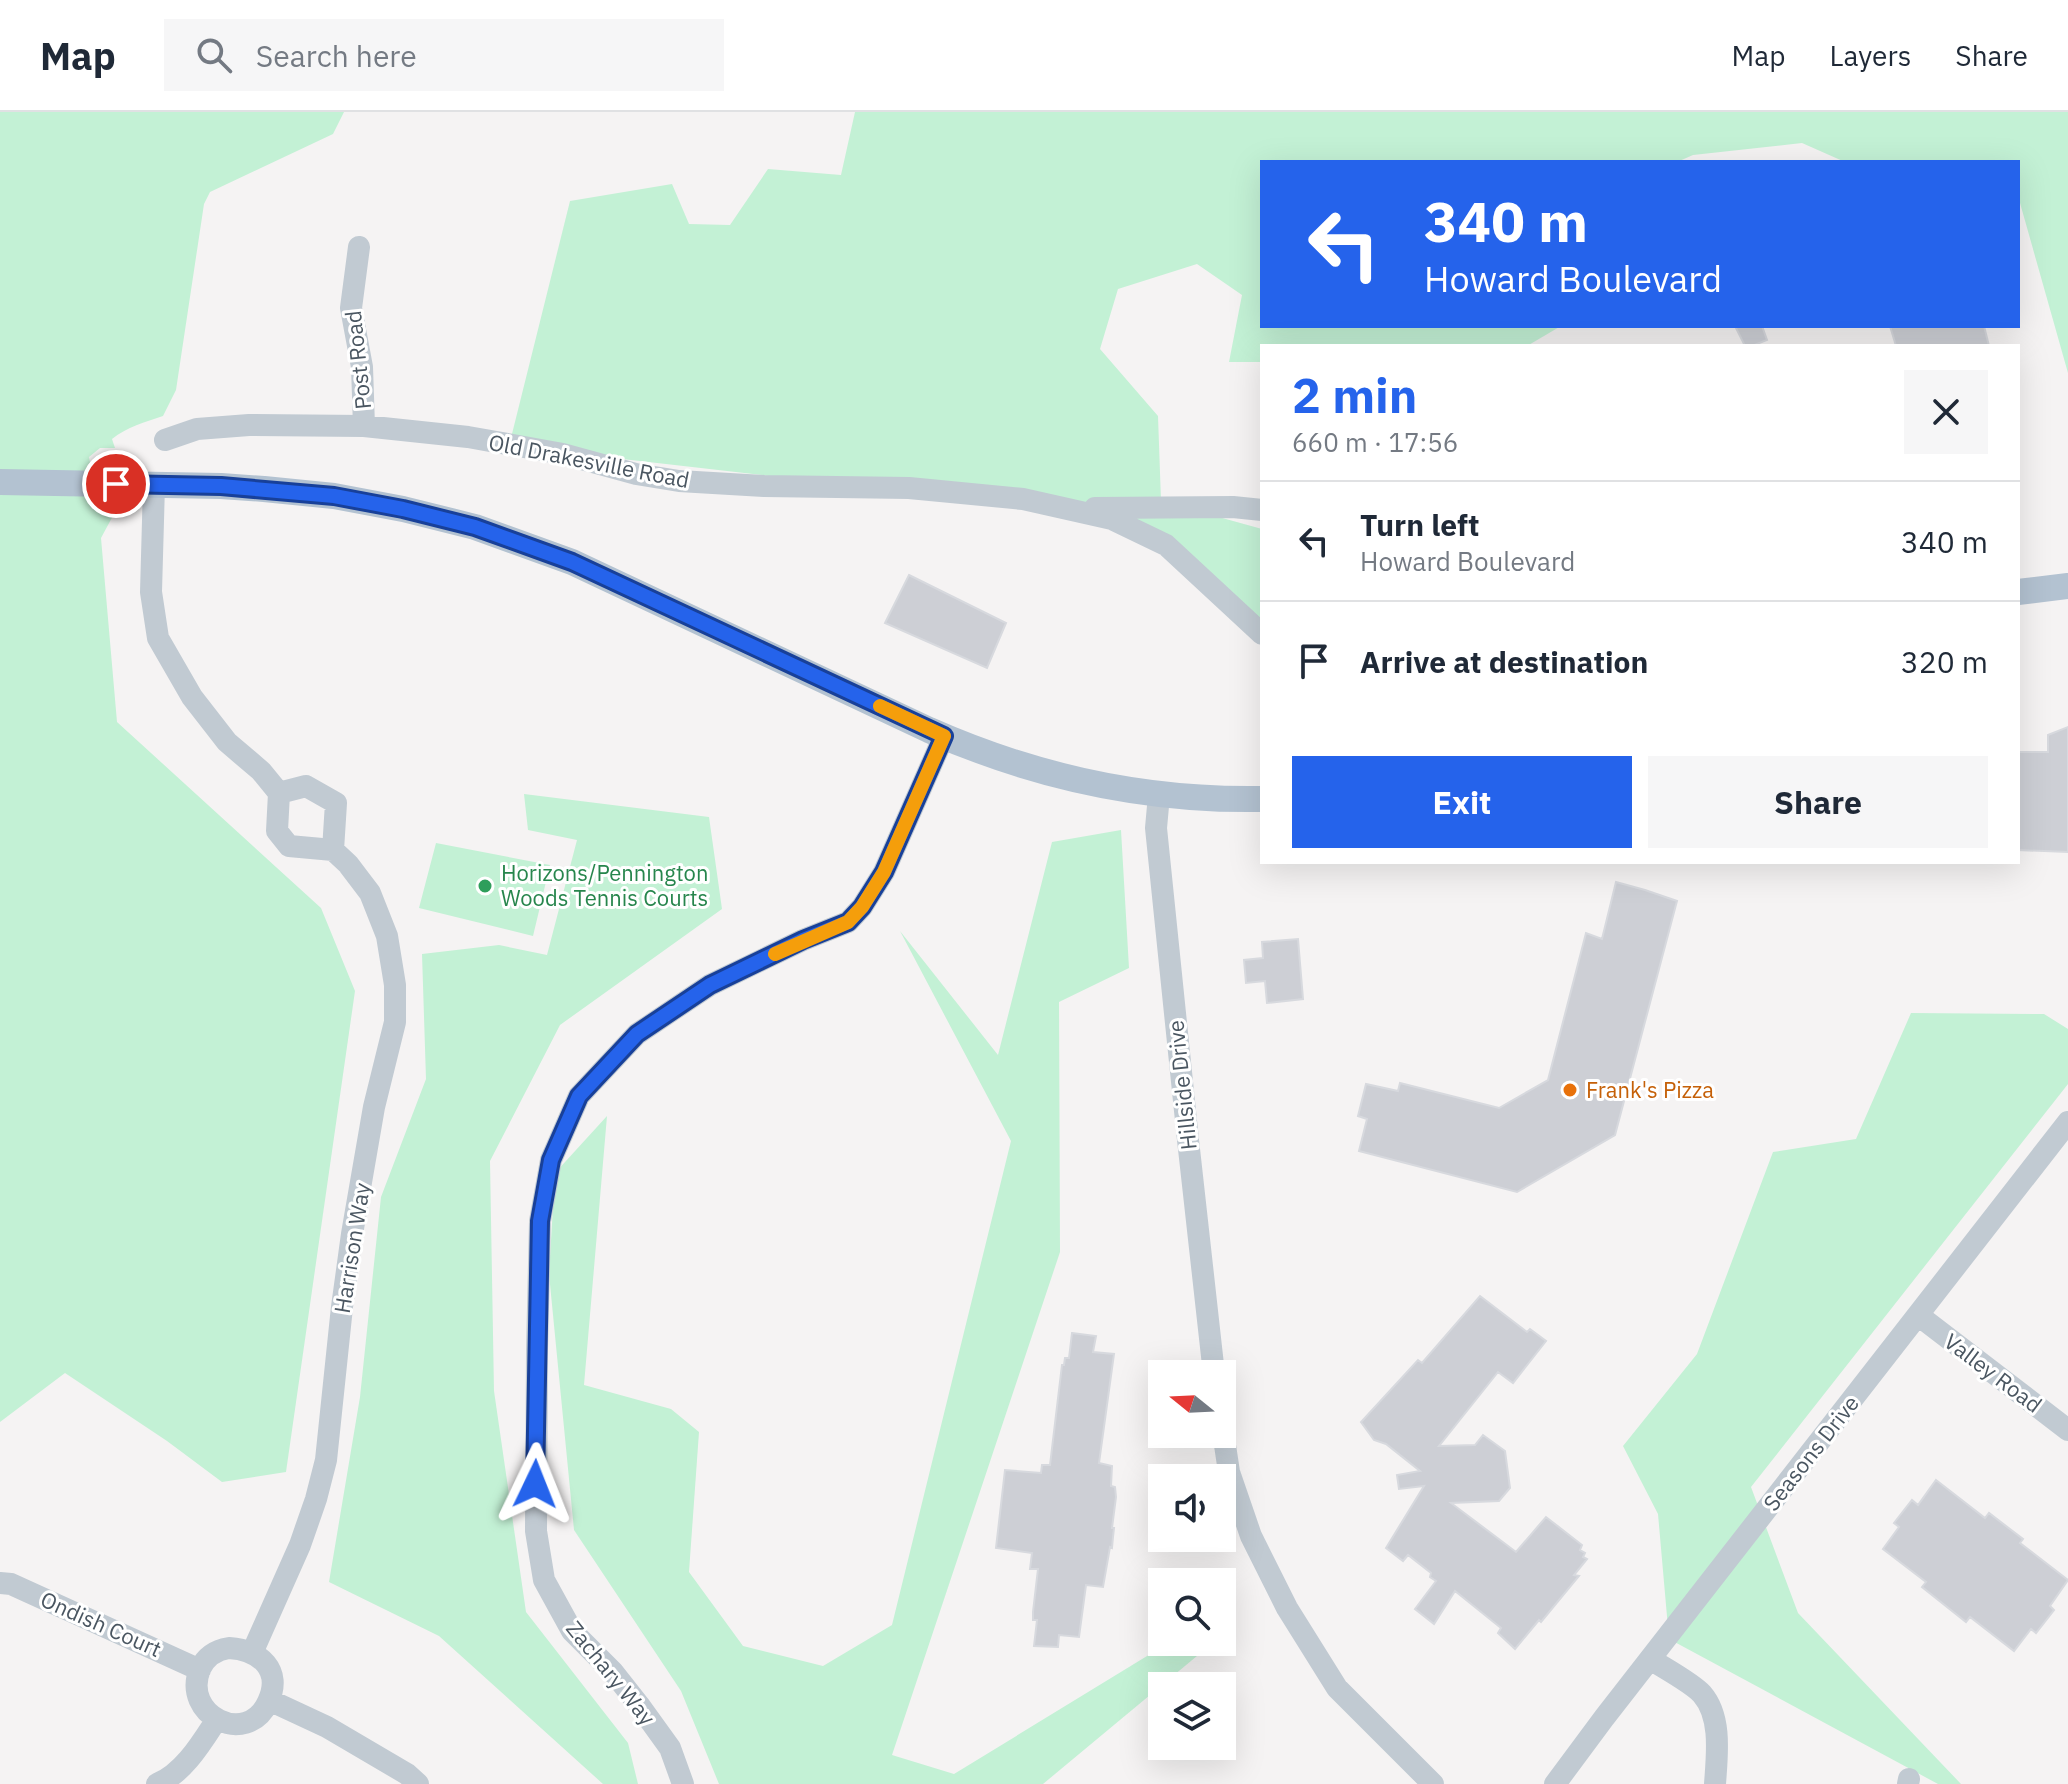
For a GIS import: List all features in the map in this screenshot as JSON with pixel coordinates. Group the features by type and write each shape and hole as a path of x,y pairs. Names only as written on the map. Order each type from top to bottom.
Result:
{"main road":[{"path":"0,482 221,486 334,496 475,527 572,562 969,748 1083,783 1159,795 1260,799"},
{"path":"2020,592 2068,586"}],"street":[{"name":"Post Road","path":"359,247 351,308 362,367 364,426"},
{"name":"Old Drakesville Road","path":"165,440 197,429 249,425 364,426 468,437 563,454 636,474 679,481 764,486 909,488 996,496 1112,519 1166,545 1260,632"},
{"path":"154,485 151,592 158,638 192,697 227,742 261,771 279,793 277,831 289,846 333,850 336,803 306,786 279,793"},
{"name":"Old Drakesville Road","path":"1063,508 1233,507 1260,510"},
{"name":"Zachary Way","path":"683,1784 670,1748 613,1672 572,1631 544,1580 536,1531 537,1350 540,1221 551,1160 579,1096 637,1034 710,985 848,922 862,907 884,872 944,736"},
{"name":"Hillside Drive","path":"1159,795 1156,828 1212,1360"},
{"name":"Harrison Way","path":"252,1653 300,1545 326,1460 352,1234 374,1107 395,1022 395,985 387,936 370,893 333,850"},
{"name":"Seasons Drive","path":"1555,1784 2068,1122"},
{"name":"Valley Road","path":"1918,1315 2068,1430"},
{"path":"1225,1448 1229,1472 1251,1536 1287,1608 1337,1688 1433,1784"},
{"name":"Ondish Court","path":"0,1583 11,1584 200,1670"},
{"path":"241,1649 252,1653 271,1671 273,1685 263,1712 252,1721 239,1725 217,1719 200,1702 197,1680 200,1670 210,1655 219,1650 241,1649"},
{"path":"1650,1659 1701,1693 1713,1713 1717,1753 1715,1784"},
{"path":"269,1700 327,1727 407,1774 418,1784"},
{"path":"157,1784 166,1780 195,1752 217,1719"}],"green space":[{"path":"0,112 344,112 333,134 210,192 204,204 176,390 163,416 124,431 112,439 115,448 100,448 89,457 99,511 122,511 115,512 101,538 117,722 321,908 355,991 286,1472 222,1482 65,1373 0,1422"},
{"path":"855,112 2068,112 2068,373 2020,203 2020,160 1840,160 1802,143 1693,155 1682,160 1260,160 1260,328 1558,328 1530,344 1260,344 1260,362 1229,362 1242,295 1197,264 1118,289 1100,349 1158,416 1161,501 1260,528 1260,644 1175,553 1091,513 509,446 570,201 672,184 689,224 730,225 768,169 841,175"},
{"path":"524,794 709,817 722,909 560,1025 490,1161 494,1391 526,1612 628,1743 638,1784 603,1784 439,1636 329,1582 360,1397 381,1197 426,1079 422,954 499,945 547,955 577,840 528,830"},
{"path":"1121,830 1129,968 1059,1002 1060,1252 892,1755 954,1774 1148,1655 1197,1656 1178,1672 1148,1672 1148,1697 1043,1784 719,1784 681,1691 574,1530 549,1274 555,1173 607,1116 584,1385 671,1409 699,1432 689,1572 743,1646 823,1666 892,1625 1011,1141 900,931 998,1055 1052,842"},
{"name":"Horizons/Pennington Woods Tennis Courts","path":"436,843 550,865 533,936 419,908"},
{"path":"1911,1013 2044,1014 2068,1029 2068,1084 1751,1487 1798,1613 1961,1784 1938,1784 1669,1639 1658,1514 1623,1446 1697,1354 1773,1152 1856,1139"}],"building":[{"path":"1736,328 1763,328 1767,340 1744,344"},
{"path":"1891,328 1984,328 1988,344 1895,344"},
{"path":"909,575 1006,623 987,668 885,623"},
{"path":"2068,727 2068,852 2020,850 2020,752 2048,752 2048,735"},
{"path":"1616,882 1677,901 1615,1135 1517,1192 1359,1151 1367,1119 1358,1116 1366,1084 1398,1091 1400,1083 1499,1108 1548,1080 1586,933 1602,939"},
{"path":"1298,939 1303,999 1267,1003 1265,981 1246,983 1244,960 1263,958 1262,942"},
{"path":"1480,1296 1527,1332 1530,1329 1546,1341 1513,1383 1498,1372 1439,1446 1475,1445 1483,1435 1505,1451 1510,1488 1499,1501 1451,1503 1516,1552 1546,1517 1582,1545 1580,1550 1587,1559 1574,1575 1579,1576 1515,1649 1498,1633 1501,1628 1455,1591 1434,1624 1415,1609 1436,1581 1430,1577 1431,1573 1408,1555 1403,1561 1386,1548 1424,1486 1399,1489 1397,1475 1420,1471 1386,1444 1374,1440 1361,1422 1418,1360 1422,1363"},
{"path":"1072,1333 1096,1336 1093,1352 1114,1354 1099,1463 1112,1466 1111,1486 1115,1487 1116,1497 1112,1548 1103,1587 1086,1585 1079,1637 1059,1635 1058,1647 1034,1646 1037,1620 1033,1620 1033,1612 1038,1569 1030,1569 1032,1553 996,1548 1005,1470 1041,1473 1042,1465 1050,1465 1062,1365 1065,1358 1069,1358"},
{"path":"1936,1480 1985,1518 1989,1513 2023,1539 2020,1543 2068,1580 2050,1606 2054,1610 2036,1633 2031,1629 2014,1651 1970,1617 1966,1622 1922,1587 1926,1582 1883,1549 1899,1527 1894,1523 1912,1500 1918,1505"}],"slow traffic":[{"path":"775,954 848,922 862,907 884,872 944,736 880,706"}],"place":[{"name":"Horizons/Pennington Woods Tennis Courts","path":"485,886"},
{"name":"Frank's Pizza","path":"1570,1090"}],"route":[{"path":"116,484 221,486 334,496 475,527 572,562 944,736 884,872 862,907 848,922 710,985 637,1034 579,1096 551,1160 540,1221 535,1484"}]}
